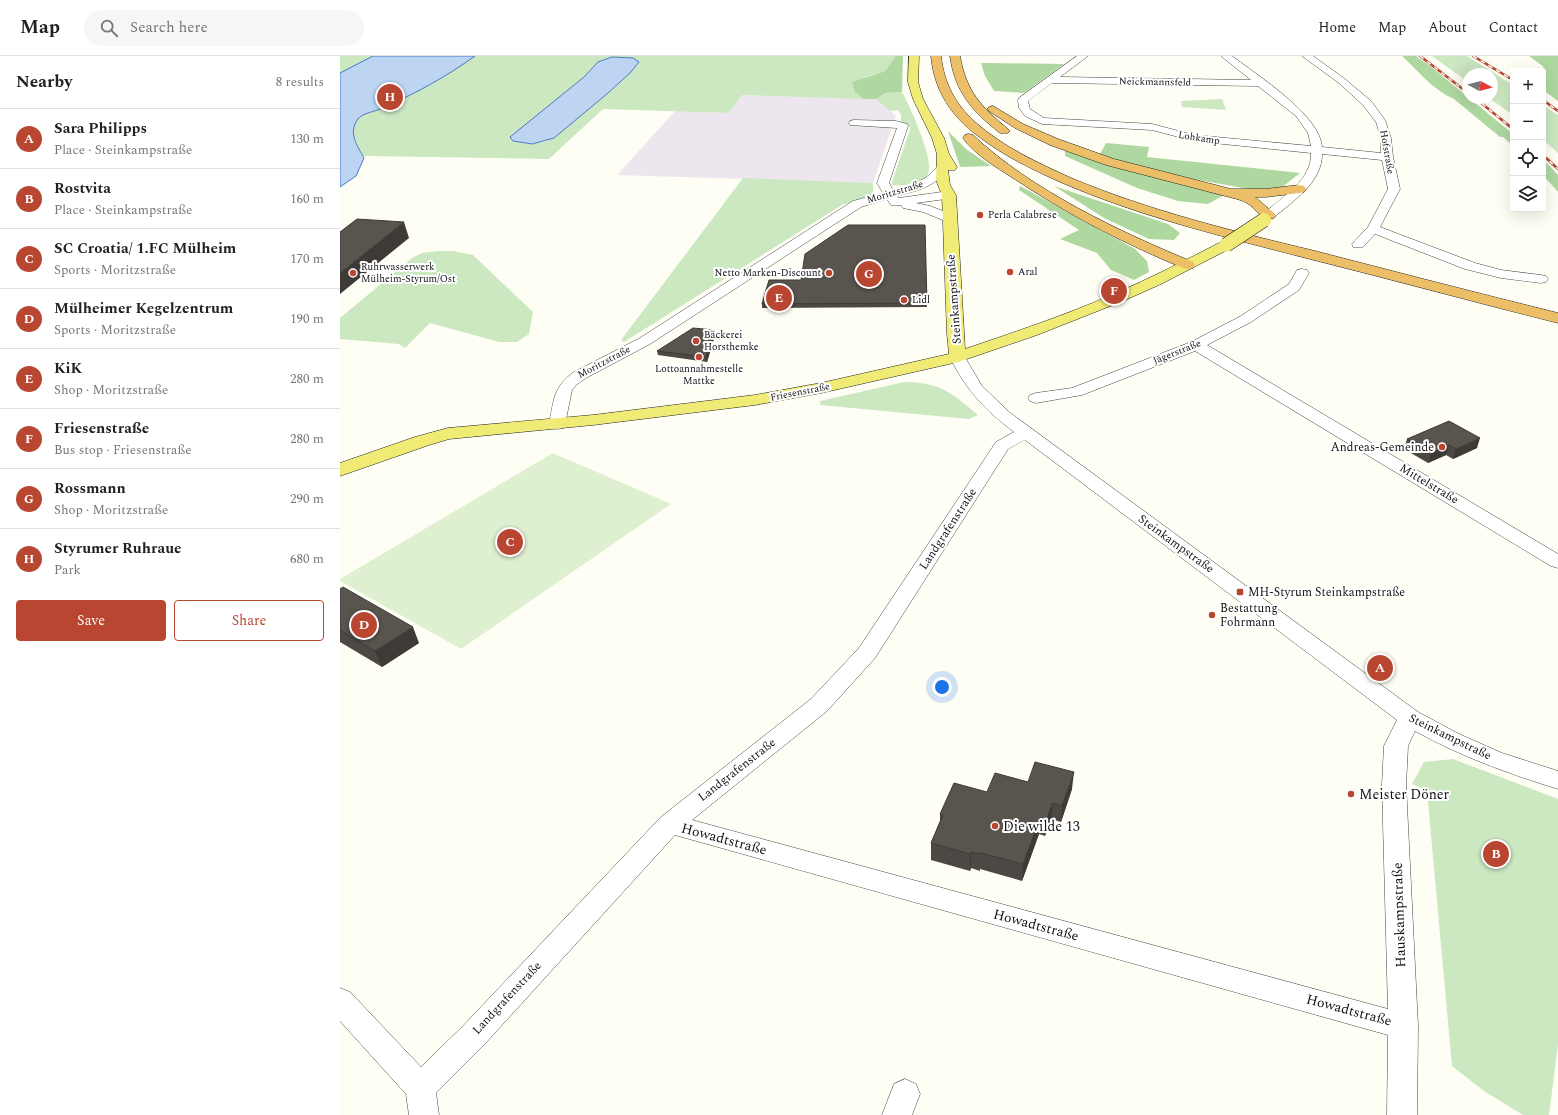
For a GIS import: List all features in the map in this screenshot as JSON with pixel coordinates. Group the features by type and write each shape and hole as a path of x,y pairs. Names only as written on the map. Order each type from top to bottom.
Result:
{"highway":[{"path":"936,56 936,64 941,85 940,99 947,114 970,139 996,162 1050,197 1110,230 1188,265"},
{"path":"955,56 959,76 968,96 982,114 1013,137"},
{"path":"959,76 984,103 1019,126 1054,142 1110,162 1171,179 1226,191 1252,200 1266,218"},
{"path":"941,85 961,116 985,136 1025,161 1072,182 1133,206 1210,229 1558,318"},
{"path":"1038,152 1089,177 1148,199 1211,217 1558,305"},
{"path":"1226,191 1266,193 1299,189"}],"main road":[{"name":"Steinkampstraße","path":"914,56 913,82 918,99 938,138 943,154 953,169 955,179 949,195 949,218 955,334 958,357"},
{"name":"Steinkampstraße","path":"943,154 941,169 943,184 949,195"},
{"name":"Friesenstraße","path":"557,424 755,400 821,388 958,357 1031,332 1111,301 1156,281 1226,245 1266,218"},
{"path":"340,470 422,441 448,434 557,424"}],"street":[{"path":"1049,80 1082,56"},
{"name":"Friesenstraße","path":"1226,56 1295,110 1308,125 1315,138 1318,152 1316,166 1312,175 1299,189 1266,218"},
{"name":"Hofstraße","path":"1307,56 1342,81 1367,103 1381,122 1386,138 1387,157 1394,189 1373,229 1358,244"},
{"name":"Neickmannsfeld","path":"1049,80 1261,83"},
{"name":"Lohkamp","path":"1049,80 1023,100 1022,105 1024,110 1032,117 1042,121 1152,127 1194,138 1318,152 1387,157"},
{"path":"854,123 896,124 903,126 883,183 892,198 949,218"},
{"name":"Moritzstraße","path":"557,424 564,390 570,382 580,375 645,341 845,212 870,206 925,184 934,178 941,169"},
{"name":"Moritzstraße","path":"892,198 949,195"},
{"path":"1373,229 1470,266 1501,274 1541,279"},
{"name":"Jägerstraße","path":"1036,398 1076,392 1196,345 1246,319 1294,287 1302,274"},
{"name":"Mittelstraße","path":"1196,345 1558,562"},
{"name":"Steinkampstraße","path":"958,357 965,373 982,397 1026,433 1410,718 1451,740 1494,758 1554,773"},
{"name":"Landgrafenstraße","path":"422,1101 472,1036 670,824 820,705 867,653 1002,446 1026,433"},
{"name":"Hauskampstraße","path":"1402,1115 1403,1026 1394,785 1396,746 1410,718"},
{"name":"Howadtstraße","path":"670,824 1403,1026"},
{"path":"340,1000 422,1101"}],"shaded area":[{"path":"742,95 876,99 896,116 873,183 617,175 675,111 729,113"}],"green space":[{"path":"340,56 895,56 896,58 885,71 865,77 855,92 864,99 742,95 729,113 603,109 549,159 363,156 356,143 340,183","holes":["612,57 626,57 639,62 630,73 608,93 547,141 532,144 521,143 598,62"]},
{"path":"895,56 903,56 902,92 886,93 876,99 864,99 855,92 852,82 885,71"},
{"path":"1402,56 1416,56 1430,66 1462,92 1462,104 1476,104 1510,132 1510,143 1503,137 1500,137 1454,99 1439,91"},
{"path":"1432,56 1467,56 1486,68 1462,68 1462,78"},
{"path":"1529,56 1558,56 1558,101 1546,92 1546,68 1542,68 1544,67"},
{"path":"981,63 1064,64 1024,93 994,91 985,76"},
{"path":"1498,76 1510,83 1510,113 1497,104"},
{"path":"902,92 915,119 924,143 929,164 929,171 923,180 913,184 891,185 910,129 909,126 901,122 901,115 898,110 890,111 876,99 886,93"},
{"path":"1222,99 1226,110 1182,107 1181,101"},
{"path":"1546,107 1558,115 1558,153 1546,143"},
{"path":"948,131 966,149 991,166 960,167"},
{"path":"1106,143 1149,147 1147,157 1300,173 1281,188 1254,190 1171,175 1099,156"},
{"path":"1065,150 1226,194 1208,204 1178,201 1137,188 1065,156"},
{"path":"1546,162 1558,175 1558,192 1546,178"},
{"path":"743,178 873,183 873,192 869,196 842,205 624,342 621,340"},
{"path":"1020,186 1135,249 1147,261 1149,272 1134,280 1111,270 1097,253 1060,239 1079,230 1019,190"},
{"path":"1054,186 1168,224 1180,233 1174,240 1149,239 1104,218"},
{"path":"453,251 473,255 533,312 529,334 517,342 499,342 430,323 405,348 399,344 340,339 340,318 412,258 422,253"},
{"path":"904,382 927,384 945,390 978,415 969,419 820,405 820,401"},
{"path":"553,453 671,504 461,649 340,581 340,579"},
{"path":"1453,759 1558,799 1558,1045 1549,1115 1523,1115 1484,1091 1452,1066 1427,791 1412,784 1424,762"}],"water":[{"path":"373,56 475,56 417,92 392,104 362,115 355,124 353,133 357,146 364,158 356,176 340,187 340,73"},
{"path":"612,57 633,58 639,62 630,73 608,93 554,138 532,144 513,141 510,137 584,77 598,62"}],"building":[{"path":"357,219 404,222 340,273 340,232"},
{"path":"848,225 925,225 927,303 762,304 769,280 801,280 805,254"},
{"name":"Bäckerei Horsthemke","path":"693,328 714,330 706,357 657,351"},
{"path":"1449,421 1480,438 1456,449 1449,445 1431,453 1407,439"},
{"path":"343,587 413,627 375,651 340,630 340,589"},
{"name":"Die wilde 13","path":"1035,762 1074,772 1062,806 1053,803 1046,820 1040,818 1023,864 980,853 971,852 970,854 931,843 943,815 940,814 954,783 987,792 995,773 1028,782"}],"railway":[{"path":"1420,56 1462,88"},
{"path":"1473,56 1510,78"},
{"path":"1546,102 1558,111"},
{"path":"1482,104 1510,127"},
{"path":"1546,158 1558,169"}],"place":[{"name":"Styrumer Ruhraue","path":"390,97"},
{"name":"Perla Calabrese","path":"980,215"},
{"name":"Aral","path":"1010,272"},
{"name":"Ruhrwasserwerk Mülheim-Styrum/Ost","path":"353,273"},
{"name":"Netto Marken-Discount","path":"829,273"},
{"name":"Rossmann","path":"869,274"},
{"name":"Friesenstraße","path":"1114,291"},
{"name":"KiK","path":"779,298"},
{"name":"Lidl","path":"904,300"},
{"name":"Bäckerei Horsthemke","path":"696,341"},
{"name":"Lottoannahmestelle Mattke","path":"699,357"},
{"name":"Andreas-Gemeinde","path":"1442,447"},
{"name":"SC Croatia/ 1.FC Mülheim","path":"510,542"},
{"name":"MH-Styrum Steinkampstraße","path":"1240,592"},
{"name":"Bestattung Fohrmann","path":"1212,615"},
{"name":"Mülheimer Kegelzentrum","path":"364,625"},
{"name":"Sara Philipps","path":"1380,668"},
{"name":"Meister Döner","path":"1351,794"},
{"name":"Die wilde 13","path":"995,826"},
{"name":"Rostvita","path":"1496,854"}]}
